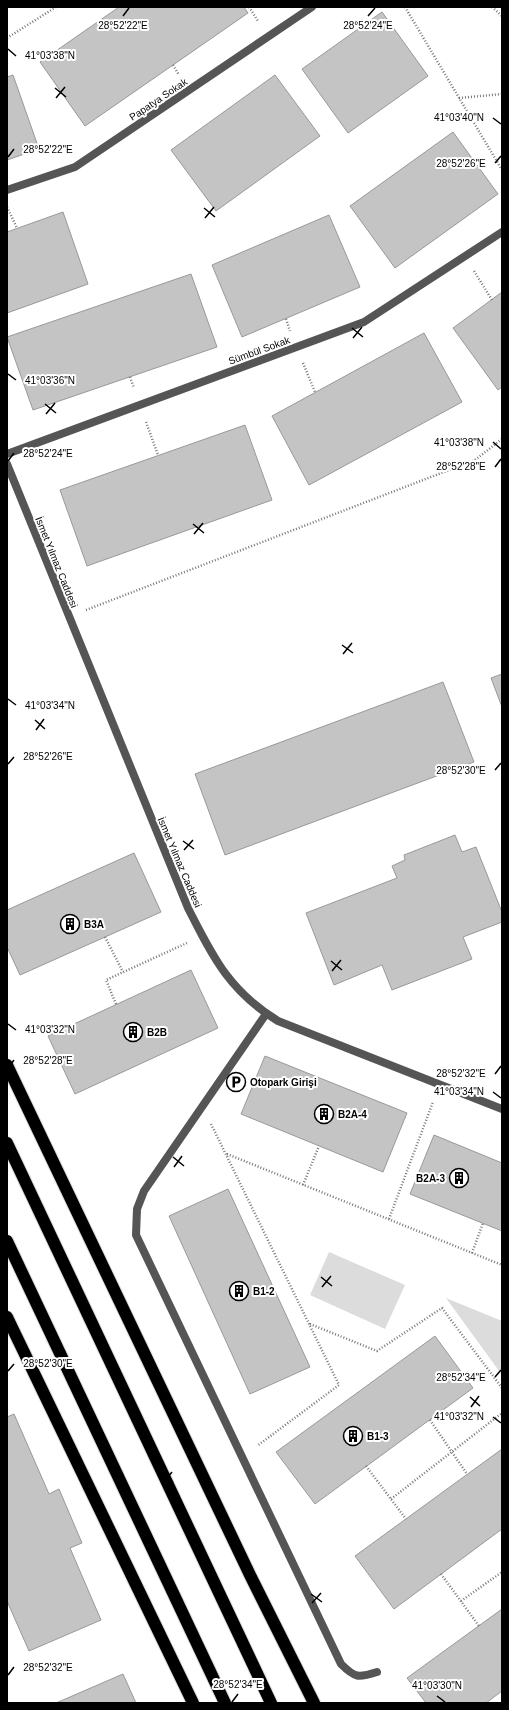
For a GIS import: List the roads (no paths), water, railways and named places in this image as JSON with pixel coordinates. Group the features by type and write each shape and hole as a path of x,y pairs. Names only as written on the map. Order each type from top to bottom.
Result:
{"highway":[{"path":"7,1065 250,1575 314,1703"},
{"path":"7,1143 270,1703"},
{"path":"7,1241 225,1703"},
{"path":"7,1317 193,1703"}],"street":[{"name":"Papatya Sokak","path":"7,190 75,167 312,7"},
{"name":"Sümbül Sokak","path":"7,454 364,322 502,232"},
{"name":"İsmet Yılmaz Caddesi","path":"7,464 188,908 211,953 228,978 243,995 266,1014 278,1021 502,1109"},
{"path":"266,1014 144,1191 137,1209 136,1234 341,1664 350,1674 361,1678 377,1672"}],"place":[{"name":"B3A","path":"70,924"},
{"name":"B2B","path":"133,1032"},
{"name":"Otopark Girişi","path":"236,1082"},
{"name":"B2A-4","path":"324,1114"},
{"name":"B2A-3","path":"459,1178"},
{"name":"B1-2","path":"239,1291"},
{"name":"B1-3","path":"353,1436"}]}
